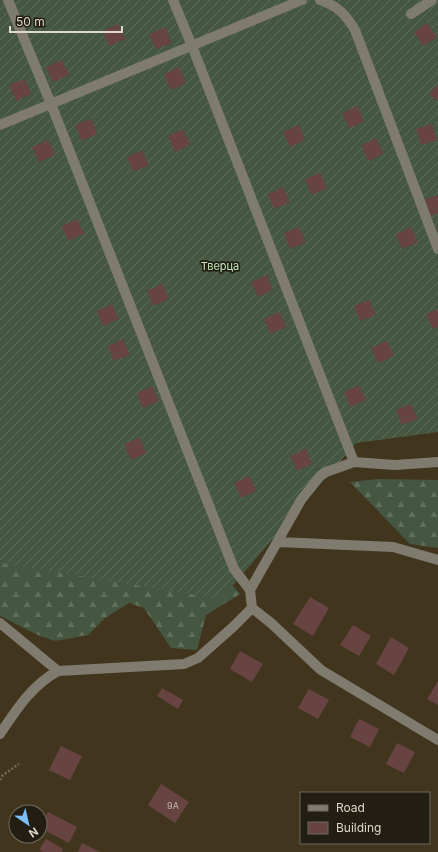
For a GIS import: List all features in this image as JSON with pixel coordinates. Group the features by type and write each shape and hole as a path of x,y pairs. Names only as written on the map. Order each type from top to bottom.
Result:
{"street":[{"path":"8,0 51,104 234,569 250,590 252,608 271,623 321,670 438,740"},
{"path":"173,0 354,462"},
{"path":"0,125 302,0"},
{"path":"320,0 330,3 346,15 356,30 438,249"},
{"path":"411,14 432,0"},
{"path":"250,590 301,500 320,476 326,472 354,462 395,465 438,462"},
{"path":"278,542 393,547 438,560"},
{"path":"0,734 22,700 47,677 58,671 184,664 198,658 252,608"},
{"path":"0,623 58,671"}],"path":[{"path":"0,780 3,775 19,764"}],"green space":[{"name":"Тверца","path":"0,0 438,0 438,432 356,443 221,599 0,563"},
{"path":"378,479 438,480 438,548 410,544 350,482"},
{"path":"183,530 240,594 206,615 197,650 171,648 144,608 129,603 105,618 88,635 55,641 38,635 0,616 0,551"}],"building":[{"path":"427,23 437,37 423,46 414,32"},
{"path":"118,24 125,39 109,46 103,31"},
{"path":"165,27 172,43 156,49 149,34"},
{"path":"62,60 69,75 53,82 46,67"},
{"path":"179,67 186,83 171,90 164,74"},
{"path":"25,79 31,94 16,101 9,85"},
{"path":"438,84 438,101 429,94"},
{"path":"358,106 364,122 349,128 342,113"},
{"path":"91,119 97,134 82,141 75,125"},
{"path":"432,124 437,140 421,145 416,129"},
{"path":"299,125 305,140 290,147 283,132"},
{"path":"183,129 190,145 175,152 168,136"},
{"path":"376,138 383,154 368,161 361,145"},
{"path":"48,140 55,155 39,162 32,147"},
{"path":"142,150 149,165 133,172 127,157"},
{"path":"320,173 327,188 311,195 305,179"},
{"path":"283,187 290,202 274,209 268,194"},
{"path":"438,195 438,213 429,216 424,200"},
{"path":"77,219 84,234 68,241 62,226"},
{"path":"299,227 306,242 290,249 284,233"},
{"path":"411,227 418,242 402,249 396,234"},
{"path":"267,275 273,290 258,297 251,282"},
{"path":"162,284 169,299 153,306 147,291"},
{"path":"369,300 376,315 360,321 354,306"},
{"path":"112,304 119,319 103,326 97,311"},
{"path":"438,309 438,327 433,329 426,314"},
{"path":"280,312 286,327 270,334 264,319"},
{"path":"123,339 130,355 114,361 108,346"},
{"path":"387,341 394,356 378,363 371,348"},
{"path":"359,385 366,400 350,407 344,392"},
{"path":"152,386 159,401 143,408 137,393"},
{"path":"411,404 418,419 402,425 396,410"},
{"path":"140,438 146,453 131,460 124,444"},
{"path":"306,449 312,464 297,471 290,456"},
{"path":"250,476 256,491 241,498 234,483"},
{"path":"310,597 329,608 313,636 293,624"},
{"path":"353,625 371,636 359,656 340,645"},
{"path":"391,637 409,648 394,675 376,664"},
{"path":"240,651 263,664 252,682 230,669"},
{"path":"438,681 438,705 427,699"},
{"path":"162,688 183,700 178,709 157,696"},
{"path":"309,689 329,700 318,719 298,708"},
{"path":"359,719 379,729 370,747 350,737"},
{"path":"397,743 415,752 404,773 386,764"},
{"path":"61,746 82,756 70,780 49,770"},
{"path":"161,784 189,802 175,823 148,805"},
{"path":"48,812 77,827 69,843 48,832"},
{"path":"48,840 63,849 62,852 43,852 39,850 43,844 48,844"},
{"path":"82,843 100,852 78,852"}]}
